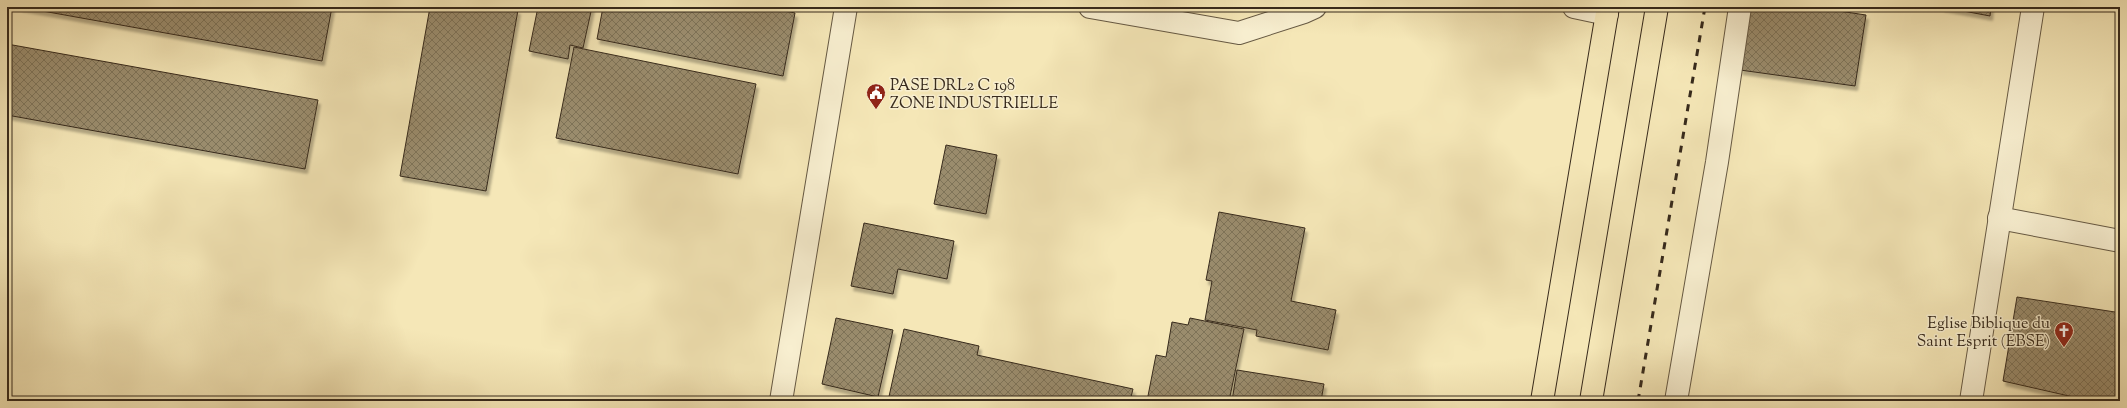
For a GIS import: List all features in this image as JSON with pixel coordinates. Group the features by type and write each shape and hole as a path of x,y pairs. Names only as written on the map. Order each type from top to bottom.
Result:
{"highway":[{"path":"1591,401 1657,7"},
{"path":"1542,401 1608,11"}],"street":[{"path":"781,401 846,7"},
{"path":"1090,7 1239,33 1315,7"},
{"path":"1574,7 1608,11"},
{"path":"1676,401 1717,162 1740,7"},
{"path":"1971,401 2033,7"},
{"path":"1999,218 2120,241"}],"building":[{"path":"20,7 332,7 322,61"},
{"path":"430,7 499,7 518,10 486,191 400,176"},
{"path":"538,7 592,7 583,48 570,45 568,59 529,51"},
{"path":"603,7 766,7 795,13 783,76 597,39"},
{"path":"1750,7 1812,7 1866,15 1855,86 1740,70"},
{"path":"1942,7 1991,7 1990,16"},
{"path":"7,44 318,100 305,169 7,115"},
{"path":"574,47 756,84 738,174 556,138"},
{"path":"946,145 997,155 986,214 934,204"},
{"path":"1219,212 1305,228 1291,301 1336,310 1328,350 1256,336 1257,330 1205,320 1212,281 1206,280"},
{"path":"864,223 954,241 947,279 898,269 893,294 851,286"},
{"name":"Eglise Biblique du Saint Esprit (EBSE)","path":"2017,297 2115,312 2120,315 2120,399 2091,401 2003,381"},
{"path":"836,318 893,330 878,397 822,384"},
{"path":"1190,318 1244,329 1229,401 1147,401 1156,355 1166,357 1172,322 1188,325"},
{"path":"904,329 979,346 977,355 1133,389 1130,401 888,401"},
{"path":"1237,370 1324,384 1321,401 1232,401"}],"railway":[{"path":"1638,401 1705,7"}],"place":[{"name":"PASE DRL2 C 198 ZONE INDUSTRIELLE","path":"876,110"},
{"name":"Eglise Biblique du Saint Esprit (EBSE)","path":"2064,348"}]}
